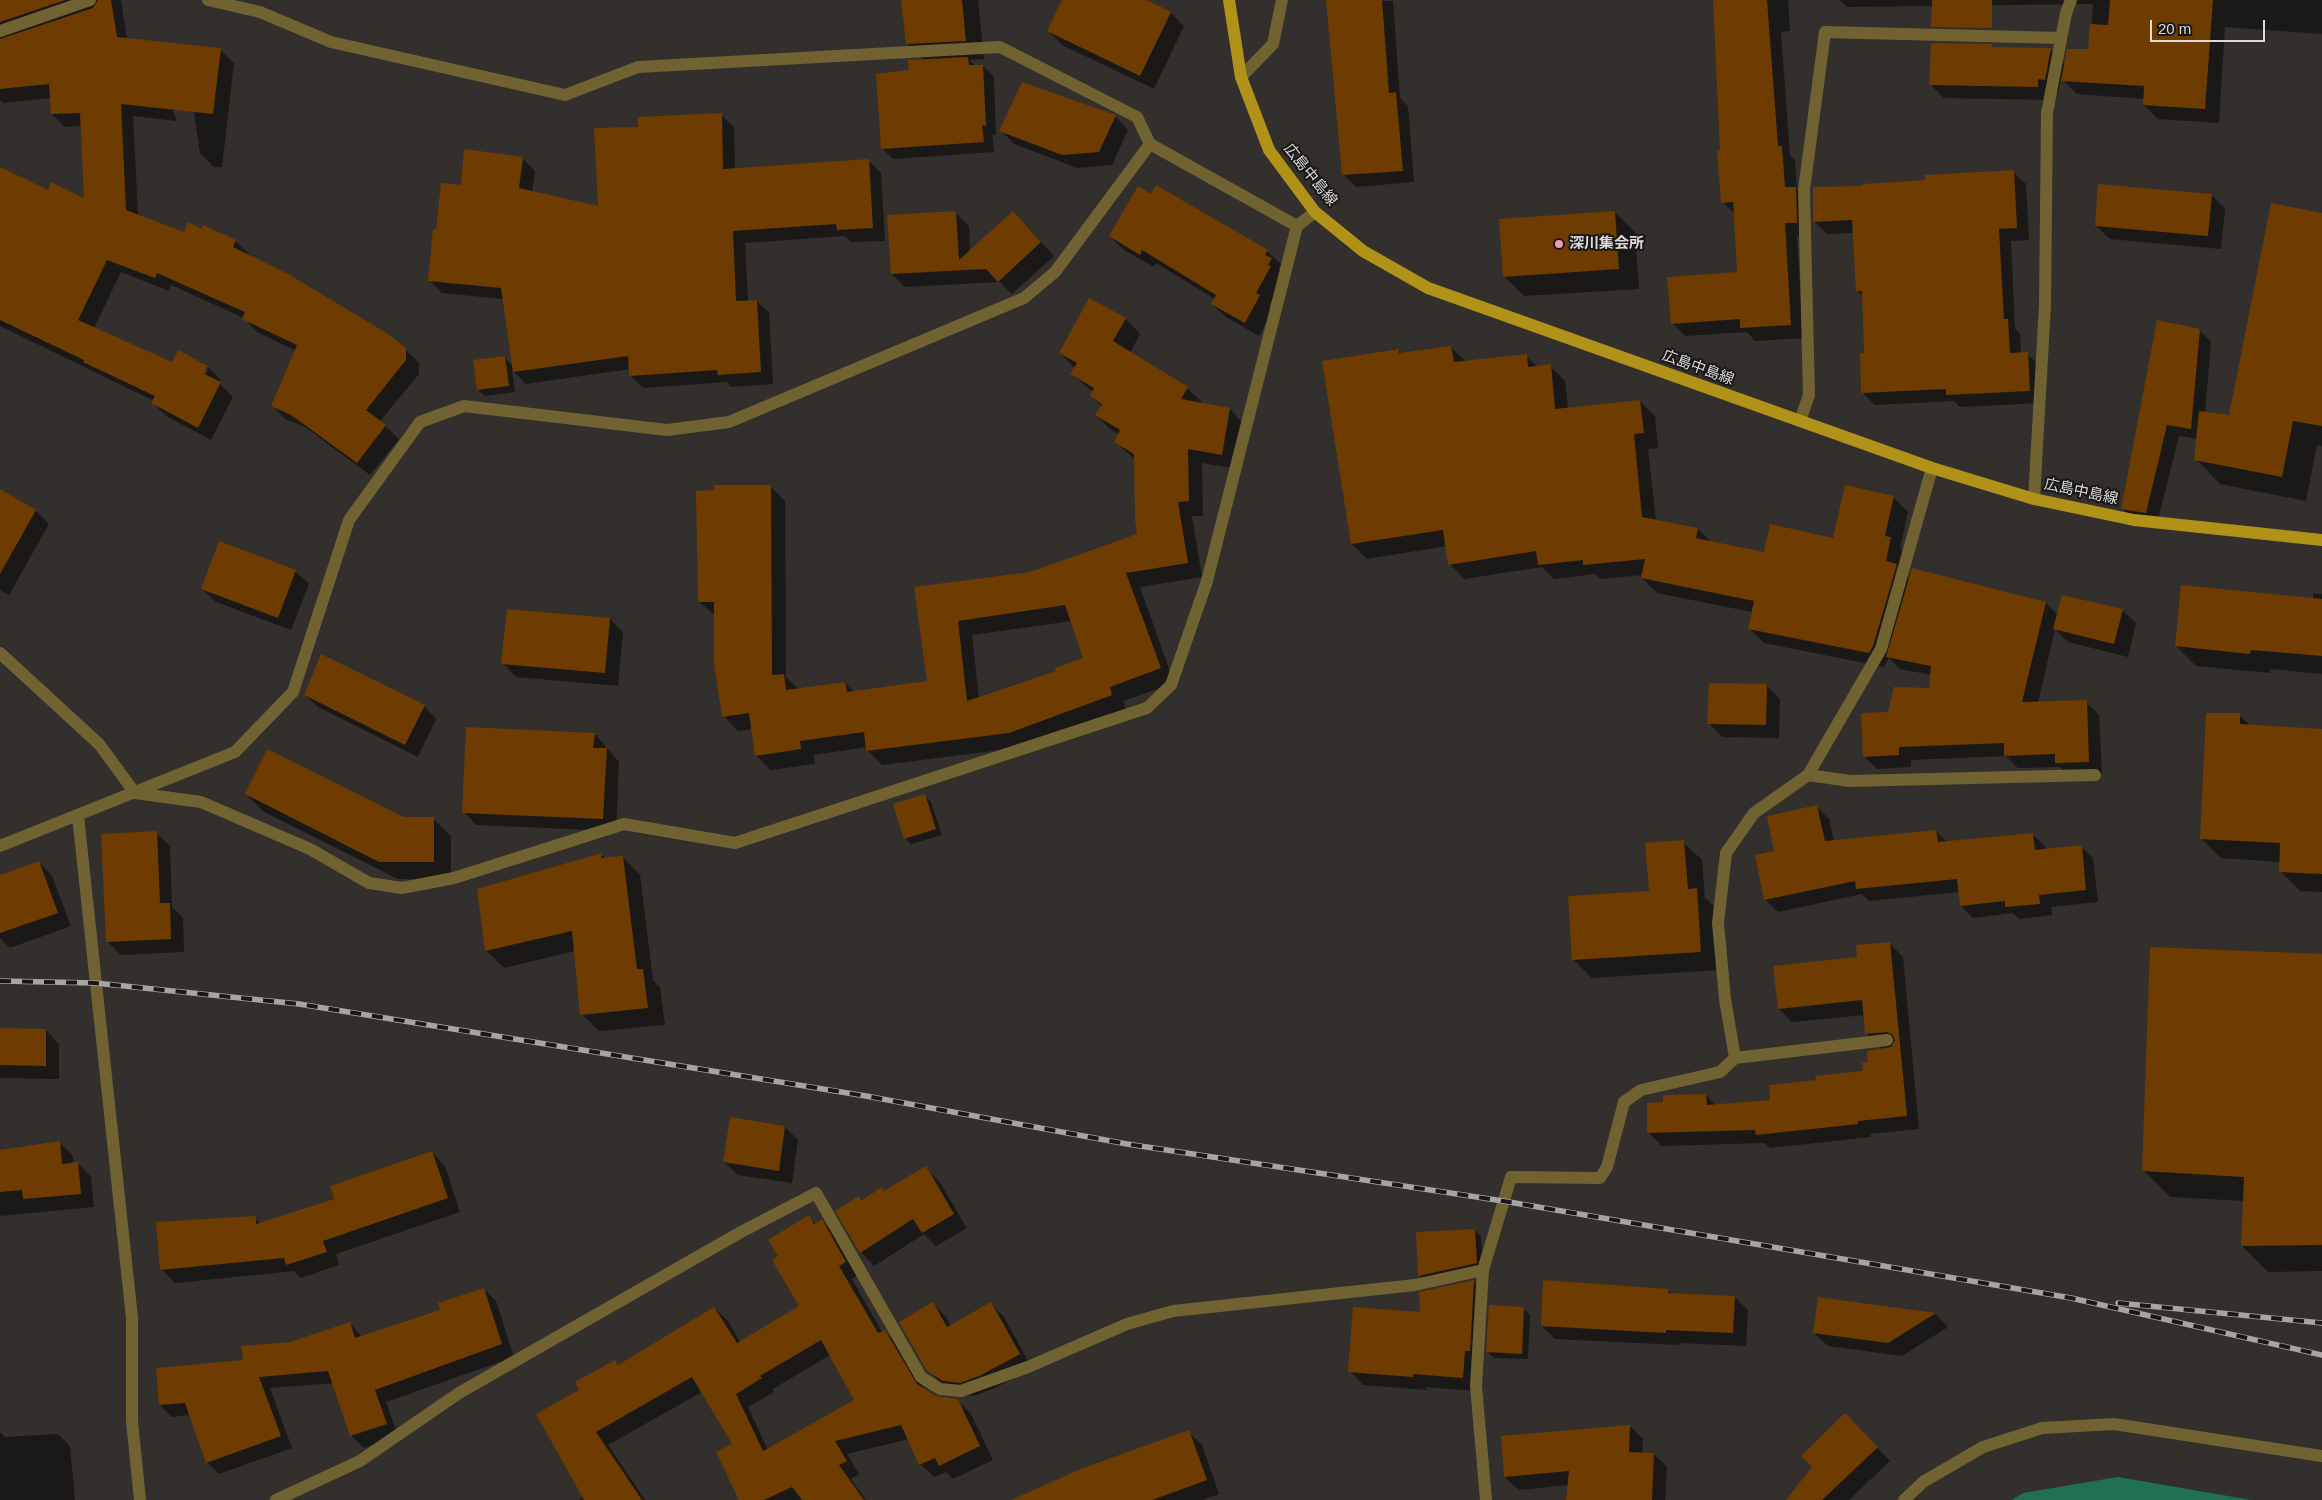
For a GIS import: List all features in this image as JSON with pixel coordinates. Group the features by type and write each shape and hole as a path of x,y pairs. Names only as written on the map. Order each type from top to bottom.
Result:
{"main road":[{"name":"広島中島線","path":"1229,0 1241,77 1269,150 1315,212 1363,251 1428,288 1932,468 2034,499 2134,520 2322,540"}],"street":[{"path":"0,31 90,0"},
{"path":"208,0 260,12 331,42 565,95 638,67 1000,47 1138,117 1150,144 1298,226"},
{"path":"1241,77 1272,44 1282,0"},
{"path":"2034,499 2045,304 2047,113 2066,13 2071,0"},
{"path":"1800,421 1809,394 1804,190 1824,32 2061,38"},
{"path":"0,846 235,752 293,692 350,520 420,422 464,406 666,430 729,422 1024,298 1055,272 1150,144"},
{"path":"0,653 99,744 135,793 201,802 310,849 369,883 402,888 454,878 624,824 734,843 1147,708 1171,685 1207,581 1298,226 1315,212"},
{"path":"1735,1058 1725,998 1718,923 1726,853 1754,813 1808,776 1881,649 1932,468"},
{"path":"1808,776 1850,781 2095,775"},
{"path":"78,816 132,1318 132,1421 140,1500"},
{"path":"1486,1500 1476,1386 1483,1270 1512,1176 1600,1178 1608,1168 1624,1102 1641,1090 1720,1072 1735,1058 1887,1040"},
{"path":"276,1500 360,1461 459,1392 741,1232 816,1193 921,1377 940,1389 961,1391 1028,1367 1127,1324 1173,1312 1415,1285 1483,1270"},
{"path":"1904,1500 1923,1482 1983,1447 2042,1428 2114,1424 2322,1456"}],"green space":[{"path":"2118,1477 2251,1500 2012,1500 2023,1493"}],"building":[{"path":"0,0 65,0 0,22"},
{"path":"98,0 111,0 117,37 221,48 213,114 121,104 126,210 184,232 188,222 202,229 203,225 236,240 233,247 288,274 388,334 406,348 406,360 366,410 386,425 357,463 291,415 271,406 297,345 242,319 245,312 157,273 155,278 107,260 78,320 172,362 178,350 208,366 204,374 221,382 198,428 151,403 155,396 0,320 0,167 48,190 51,182 84,198 80,113 51,114 49,84 0,89 0,39 93,8"},
{"path":"901,0 962,0 966,41 906,44"},
{"path":"1062,0 1147,0 1171,12 1140,76 1047,31"},
{"path":"1326,0 1382,0 1389,93 1396,92 1403,171 1342,175"},
{"path":"1713,0 1767,0 1778,146 1782,146 1785,187 1796,187 1797,223 1785,223 1791,325 1740,328 1740,319 1671,324 1667,277 1737,272 1733,202 1721,203 1717,150 1720,150"},
{"path":"1932,0 1992,0 1992,28 1931,27"},
{"path":"2110,0 2213,0 2205,109 2143,105 2144,86 2061,81 2067,49 2088,49 2090,24 2108,25"},
{"path":"1931,43 1992,44 1992,47 2051,48 2045,80 2038,79 2038,87 1929,85"},
{"path":"968,57 969,65 983,65 986,126 982,125 984,142 881,149 876,74 909,70 908,60"},
{"path":"1022,82 1116,115 1099,152 1062,155 999,131"},
{"path":"722,113 723,169 869,159 873,228 837,230 836,224 733,231 736,301 757,300 761,372 718,375 717,370 629,376 628,356 513,372 501,288 428,281 433,229 436,229 441,183 461,185 464,149 523,157 519,188 598,206 594,128 638,127 638,117"},
{"path":"2014,170 2017,228 1999,229 2004,319 2008,319 2010,353 2028,352 2030,391 1946,395 1946,389 1861,393 1860,353 1864,353 1862,291 1856,291 1852,220 1813,222 1813,187 1863,186 1863,184 1925,180 1925,175"},
{"path":"2098,184 2212,194 2208,236 2095,226"},
{"path":"1156,185 1268,250 1265,255 1272,258 1268,265 1271,266 1256,293 1260,295 1245,323 1211,304 1216,295 1142,250 1140,255 1109,236 1138,186 1151,194"},
{"path":"2271,203 2322,213 2322,426 2293,421 2282,477 2194,460 2199,411 2229,415"},
{"path":"956,211 959,260 1013,211 1041,242 998,282 986,269 891,274 887,215"},
{"name":"深川集会所","path":"1615,211 1619,269 1503,277 1499,219"},
{"path":"1089,298 1126,318 1113,341 1188,387 1181,399 1230,408 1222,455 1188,449 1189,501 1178,502 1188,563 1126,573 1161,668 1110,687 1112,695 1009,733 866,751 864,732 800,741 801,749 755,756 749,713 722,717 714,663 714,602 698,602 696,491 714,490 714,485 771,485 772,675 784,674 786,690 845,682 847,692 927,681 914,587 1030,572 1137,534 1134,454 1114,442 1120,430 1095,415 1102,404 1090,396 1094,388 1070,374 1077,363 1059,353","holes":["1065,605 1083,658 1055,668 1056,671 967,701 958,621"]},
{"path":"2157,320 2200,329 2191,429 2167,425 2146,513 2121,509"},
{"path":"1451,346 1454,362 1527,354 1528,367 1551,364 1555,409 1640,400 1644,433 1634,434 1642,517 1698,528 1696,538 1764,552 1770,524 1833,538 1845,485 1894,496 1885,536 1891,537 1886,561 1897,564 1873,646 1869,653 1748,629 1754,601 1641,578 1645,559 1583,565 1583,560 1538,565 1536,551 1448,565 1443,530 1351,544 1322,361 1399,349 1399,353"},
{"path":"505,356 509,386 477,390 473,360"},
{"path":"0,489 36,510 0,574"},
{"path":"219,541 296,570 278,618 201,589"},
{"path":"1912,568 2046,602 2022,702 2087,700 2089,762 2055,763 2055,754 2004,756 2004,743 1899,747 1899,755 1863,757 1861,713 1888,712 1894,687 1929,688 1931,666 1886,657"},
{"path":"2181,585 2322,599 2322,656 2251,650 2250,654 2175,646"},
{"path":"2062,595 2123,609 2114,644 2053,629"},
{"path":"507,609 610,618 605,673 501,664"},
{"path":"321,654 425,705 405,745 304,695"},
{"path":"1709,683 1767,684 1766,725 1707,724"},
{"path":"2206,713 2240,713 2240,724 2322,729 2322,874 2279,872 2280,843 2200,839"},
{"path":"466,727 595,733 593,748 607,748 603,819 462,813"},
{"path":"267,749 404,817 434,817 434,862 379,862 245,794"},
{"path":"925,794 936,829 904,839 893,804"},
{"path":"1817,805 1825,841 1936,830 1938,842 2033,833 2035,850 2082,845 2086,890 2039,895 2040,904 2005,907 2005,901 1960,906 1957,879 1856,889 1855,881 1764,900 1755,855 1774,851 1767,816"},
{"path":"157,831 160,903 170,903 171,939 106,942 101,834"},
{"path":"1684,840 1688,889 1697,888 1701,952 1572,960 1568,896 1649,891 1645,843"},
{"path":"602,853 601,858 623,856 637,969 643,969 648,1008 580,1015 572,931 485,951 477,889"},
{"path":"39,861 58,913 0,933 0,875"},
{"path":"1890,942 1907,1116 1858,1121 1858,1124 1756,1135 1755,1130 1647,1133 1647,1103 1663,1102 1663,1095 1706,1094 1707,1105 1770,1100 1769,1085 1816,1080 1815,1076 1863,1071 1862,1063 1868,1062 1867,1051 1891,1047 1895,1040 1893,1035 1887,1032 1865,1034 1862,1000 1778,1009 1773,966 1857,957 1856,945"},
{"path":"2150,947 2322,954 2322,1245 2241,1246 2244,1177 2142,1171"},
{"path":"0,1028 46,1029 46,1066 0,1065"},
{"path":"730,1117 785,1126 779,1171 723,1162"},
{"path":"60,1141 62,1164 78,1162 81,1194 23,1199 22,1190 0,1192 0,1150"},
{"path":"432,1151 448,1198 323,1241 327,1252 286,1265 284,1258 160,1270 156,1222 256,1216 256,1224 334,1199 330,1186"},
{"path":"926,1166 954,1214 922,1233 913,1219 860,1253 835,1211 859,1196 861,1201 882,1187 884,1191"},
{"path":"809,1215 814,1224 822,1219 846,1262 839,1266 878,1333 885,1330 917,1384 936,1396 958,1399 980,1446 939,1466 935,1458 919,1465 901,1425 835,1441 847,1461 839,1465 864,1500 802,1500 792,1487 764,1500 739,1500 716,1452 732,1444 692,1377 596,1432 642,1500 584,1500 536,1414 579,1390 575,1382 615,1360 618,1365 714,1307 737,1343 799,1306 772,1260 778,1256 768,1240","holes":["821,1340 854,1400 763,1451 736,1394 762,1378 760,1376"]},
{"path":"1475,1229 1477,1263 1418,1276 1416,1232"},
{"path":"1474,1280 1470,1351 1465,1351 1463,1378 1413,1374 1413,1377 1348,1372 1353,1307 1420,1312 1419,1292"},
{"path":"1543,1280 1669,1289 1668,1293 1735,1296 1733,1333 1666,1330 1666,1333 1541,1326"},
{"path":"484,1288 502,1344 375,1390 387,1424 350,1436 328,1371 259,1377 281,1436 206,1463 185,1403 159,1405 156,1368 243,1360 241,1346 290,1342 350,1322 355,1338 440,1310 438,1303"},
{"path":"1818,1297 1936,1313 1888,1343 1813,1333"},
{"path":"933,1302 947,1327 991,1302 1020,1354 981,1375 960,1383 943,1381 927,1371 899,1322"},
{"path":"1489,1305 1524,1307 1522,1354 1486,1352"},
{"path":"1845,1413 1878,1447 1822,1500 1786,1500 1812,1467 1801,1456"},
{"path":"1630,1425 1629,1452 1654,1453 1652,1500 1566,1500 1569,1471 1504,1477 1501,1436"},
{"path":"1189,1430 1207,1480 1152,1500 1011,1500 1083,1468"}],"railway":[{"path":"0,981 95,983 299,1004 866,1096 1127,1144 1503,1201 2071,1298 2322,1355"},
{"path":"2118,1303 2322,1323"}],"place":[{"name":"深川集会所","path":"1559,244"}]}
